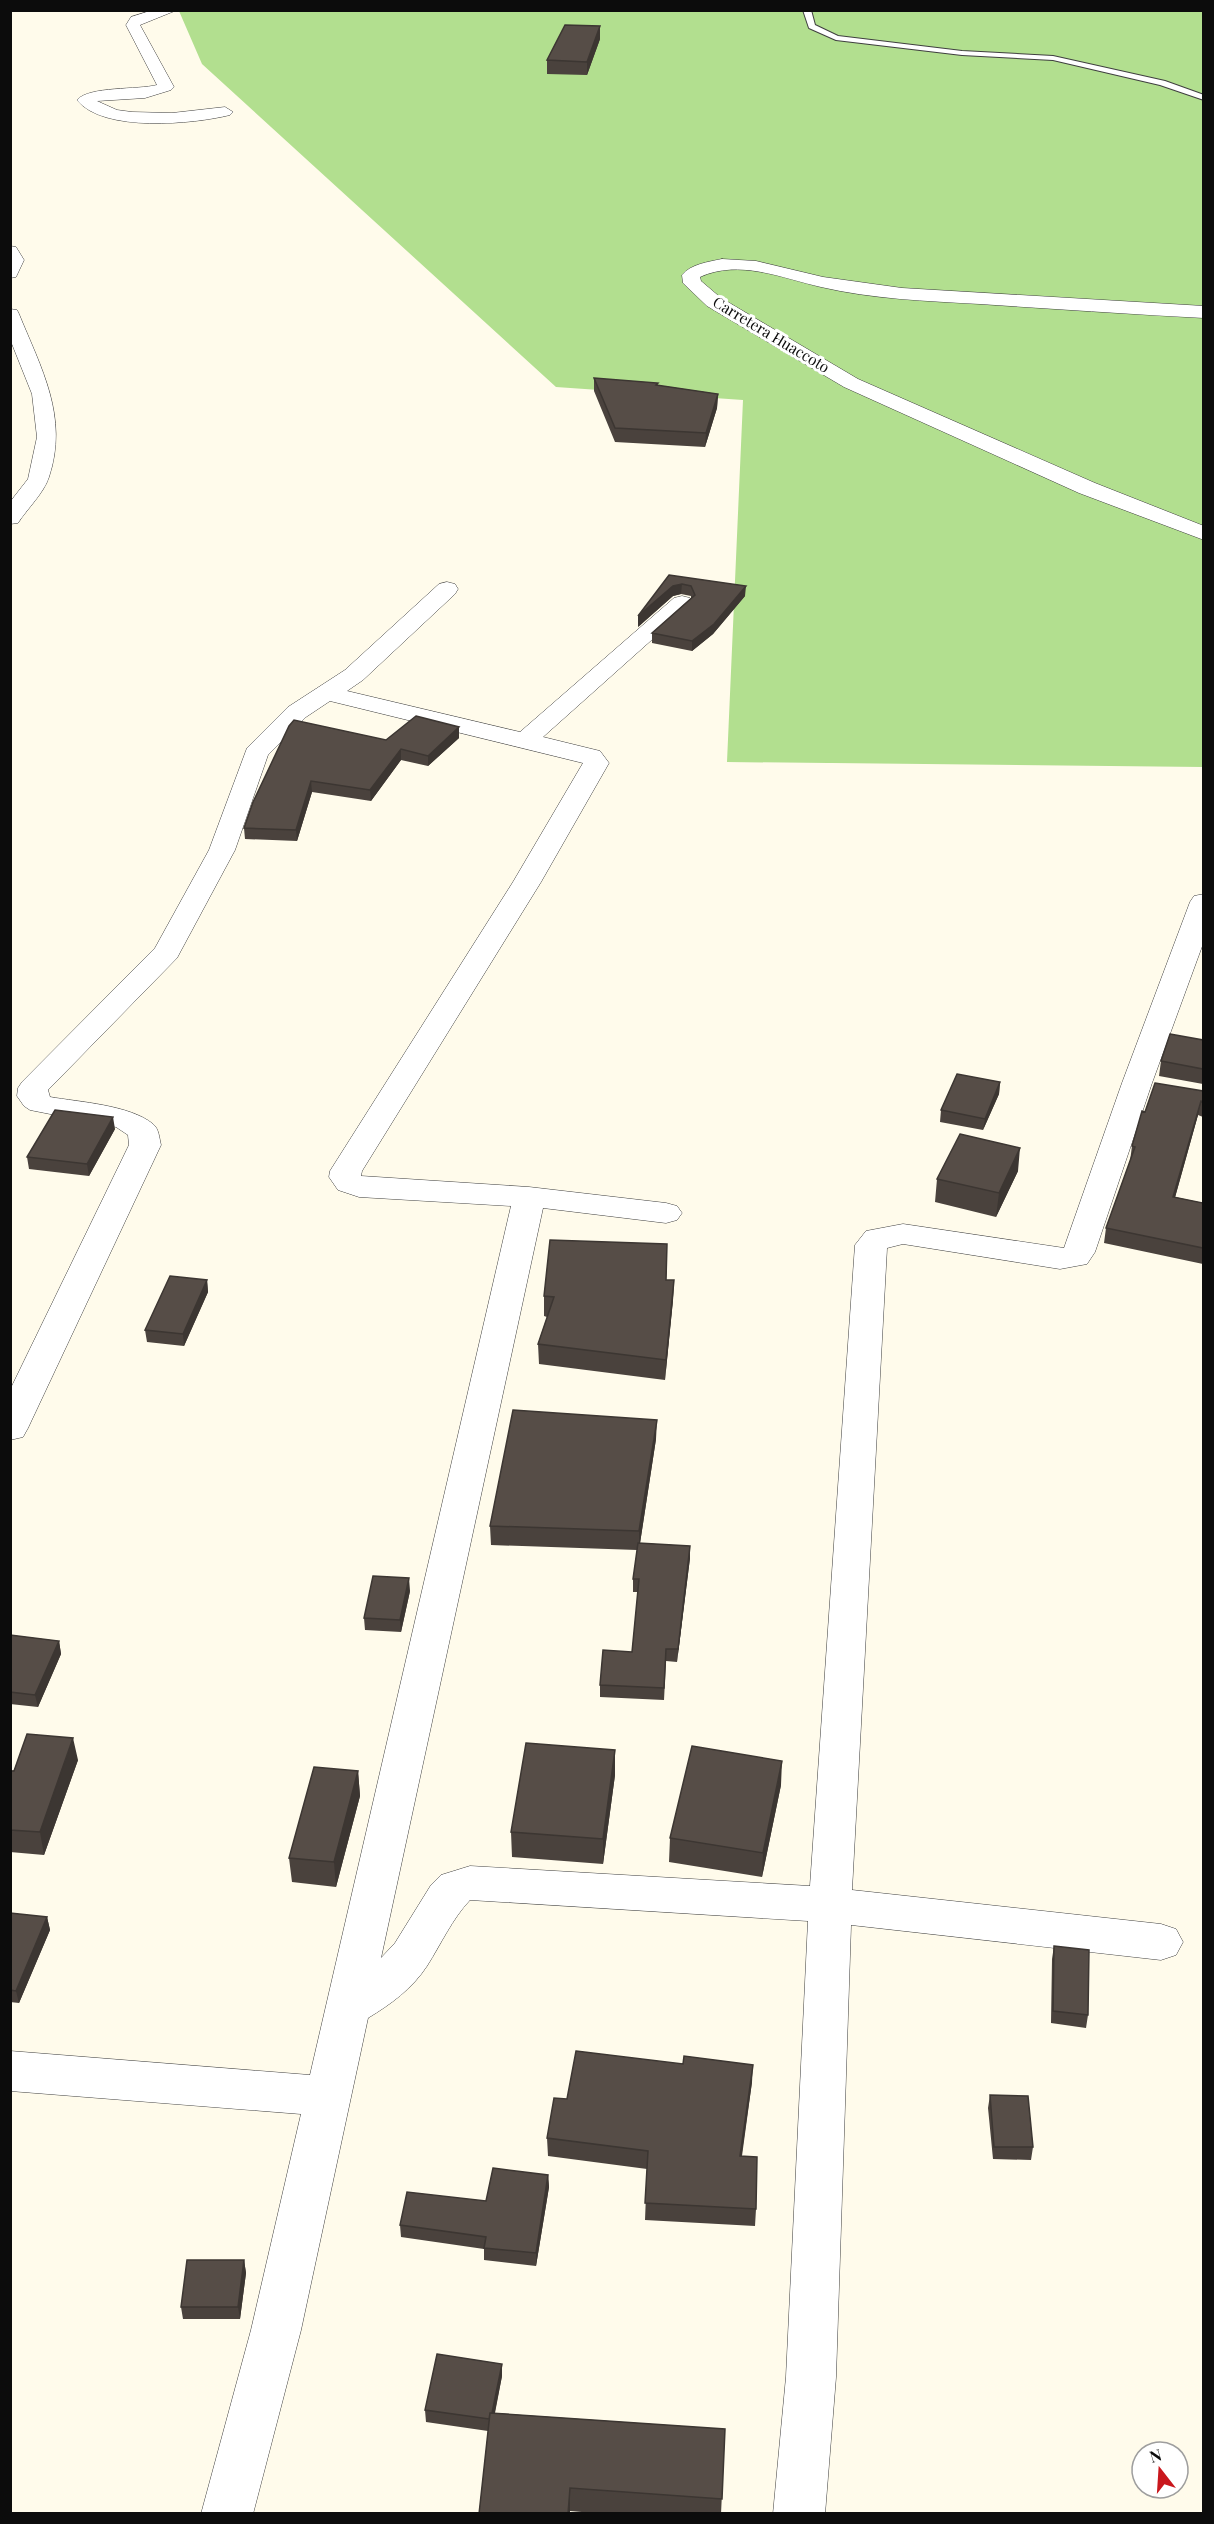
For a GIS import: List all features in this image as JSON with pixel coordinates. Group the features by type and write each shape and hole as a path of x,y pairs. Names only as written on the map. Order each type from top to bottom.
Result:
{"street":[{"path":"170,10 136,20 133,26 166,87 145,93 90,97 85,100 94,109 139,117 166,118 225,112"},
{"path":"10,251 15,260 10,273"},
{"name":"Carretera Huaccoto","path":"1203,312 1077,306 866,290 744,266 725,265 702,268 691,275 692,283 714,302 851,383 1087,488 1203,534"},
{"path":"10,314 42,394 47,437 38,479 10,518"},
{"path":"22,1093 167,952 222,850 256,753 297,712 354,675 447,589"},
{"path":"524,741 682,603"},
{"path":"326,693 591,756 596,762 527,882 346,1171 345,1177 349,1183 359,1186 530,1197 666,1213"},
{"path":"799,2514 811,2378 830,1905 871,1245 878,1238 903,1234 1060,1259 1075,1257 1153,1086 1203,902"},
{"path":"10,1428 145,1145 143,1131 125,1120 41,1104 34,1101 32,1095 22,1093"},
{"path":"227,2514 276,2330 530,1197"},
{"path":"348,2007 380,1988 410,1956 446,1897 456,1887 470,1883 830,1905 1161,1942"},
{"path":"10,2071 328,2096"}],"lane":[{"path":"807,10 812,26 836,38 962,53 1053,58 1162,83 1203,98"}],"green space":[{"path":"179,11 1203,11 1203,767 727,762 743,400 556,387 202,64"}],"building":[{"path":"565,25 600,26 587,62 547,60"},
{"path":"594,378 658,383 656,385 718,394 706,433 615,428"},
{"path":"669,575 746,586 714,624 692,641 652,633 695,595 691,586 682,584 673,586 638,616"},
{"path":"416,716 459,727 428,756 401,749 370,790 311,781 296,830 244,828 253,802 294,720 386,740"},
{"path":"1170,1034 1203,1040 1203,1069 1161,1061"},
{"path":"957,1074 1000,1082 985,1119 941,1110"},
{"path":"1155,1083 1203,1091 1203,1102 1201,1101 1173,1197 1203,1203 1203,1248 1106,1228 1135,1147 1132,1146 1142,1111 1145,1112"},
{"path":"55,1110 113,1117 87,1164 27,1157"},
{"path":"960,1134 1020,1148 999,1193 937,1179"},
{"path":"550,1240 667,1244 666,1280 674,1280 666,1360 538,1344 554,1297 544,1296"},
{"path":"170,1276 207,1280 183,1334 145,1330"},
{"path":"513,1410 657,1420 639,1531 490,1526"},
{"path":"638,1543 690,1546 678,1649 666,1649 664,1688 600,1685 603,1650 632,1652 639,1579 633,1579"},
{"path":"373,1576 409,1578 400,1620 364,1618"},
{"path":"10,1635 59,1641 35,1695 10,1692"},
{"path":"27,1734 73,1738 40,1832 10,1830 10,1771 14,1771"},
{"path":"526,1743 615,1750 603,1839 511,1832"},
{"path":"692,1746 782,1761 763,1853 670,1838"},
{"path":"314,1767 358,1771 334,1862 289,1858"},
{"path":"10,1913 47,1917 16,1991 10,1990"},
{"path":"1054,1946 1089,1950 1088,2015 1053,2011"},
{"path":"576,2051 683,2064 684,2056 753,2065 740,2156 757,2157 756,2209 645,2203 648,2151 547,2138 554,2098 567,2099"},
{"path":"990,2095 1028,2096 1033,2147 994,2147"},
{"path":"493,2168 548,2175 536,2253 484,2248 486,2237 400,2225 407,2192 486,2201"},
{"path":"187,2260 244,2260 238,2307 181,2307"},
{"path":"437,2354 502,2364 489,2419 425,2410"},
{"path":"490,2413 725,2429 722,2499 570,2488 568,2514 479,2514"}]}
